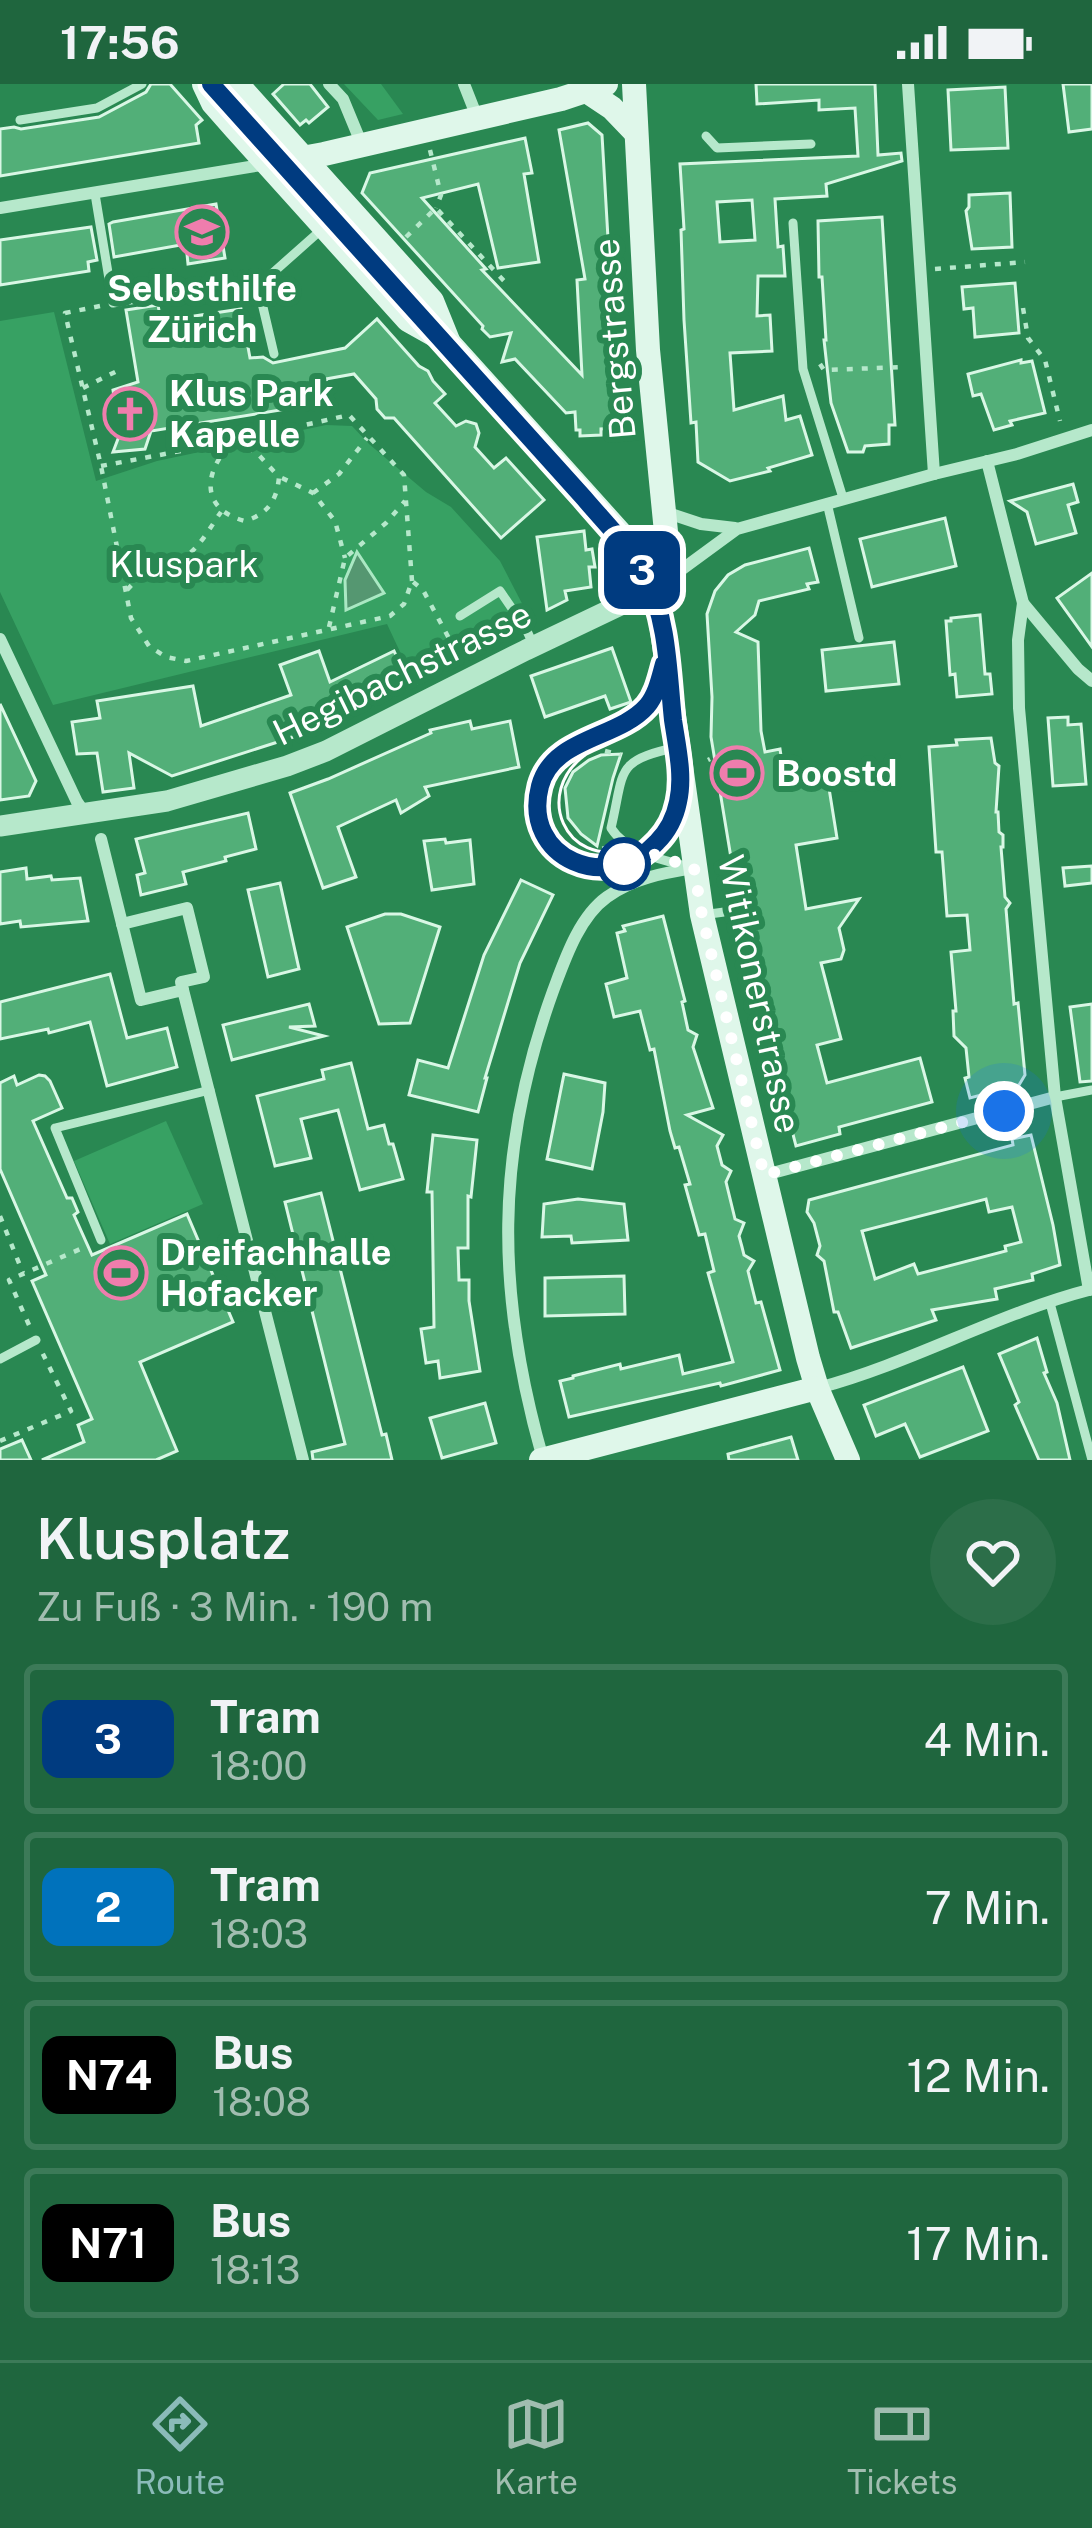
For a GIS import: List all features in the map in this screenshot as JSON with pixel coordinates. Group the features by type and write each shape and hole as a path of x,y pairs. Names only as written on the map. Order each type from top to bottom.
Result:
{"main road":[{"path":"204,84 214,103 408,320 448,344 620,533 656,588"},
{"path":"237,84 432,302 448,344"},
{"name":"Bergstrasse","path":"634,84 648,350 667,542 656,588"},
{"path":"268,164 477,117 560,92 597,88 635,132"},
{"name":"Witikonerstrasse","path":"656,588 702,915 817,1388 848,1460"},
{"path":"542,1460 817,1388"}],"street":[{"path":"329,84 344,99 362,145"},
{"path":"464,84 477,117"},
{"path":"908,84 934,474"},
{"path":"0,208 268,164"},
{"name":"Hegibachstrasse","path":"0,826 187,796 287,766 656,588 736,529 1092,430"},
{"path":"817,1388 912,1358 1091,1289 1054,1097 1018,708 1022,603 987,461"},
{"name":"Hegibachstrasse","path":"665,512 736,529"},
{"path":"1022,603 1092,681"},
{"path":"2,647 86,814"},
{"path":"100,839 141,1000 183,990"},
{"path":"542,1460 521,1369 507,1258 511,1166 525,1085 543,1019 569,952 594,909 609,895 643,878 694,868"},
{"path":"122,924 187,908 204,977 181,982 303,1460"},
{"path":"764,1175 1054,1097"}],"lane":[{"path":"20,120 97,108 142,84"},
{"path":"706,136 717,148 811,144"},
{"path":"95,194 112,304 189,290 258,286 325,226"},
{"path":"794,223 803,369 843,498"},
{"path":"258,286 274,354"},
{"path":"827,503 859,638"},
{"path":"460,616 500,591 534,646"},
{"path":"678,747 643,755 625,768 611,828 631,847 694,868"},
{"path":"702,915 739,910"},
{"path":"101,1240 55,1128 210,1090"},
{"path":"1054,1097 1092,1090"},
{"path":"1050,1303 1092,1460"},
{"path":"0,1359 36,1340"}],"path":[{"path":"388,253 436,208 442,195 428,143"},
{"path":"436,208 505,282"},
{"path":"939,268 1024,262"},
{"path":"100,466 349,415 404,475 412,581 404,604 389,616 186,662 149,646 131,618 65,313 112,304"},
{"path":"1023,308 1028,338 1045,361 1064,438"},
{"path":"802,354 813,353 824,370 906,367"},
{"path":"83,388 119,370"},
{"path":"313,493 339,474 368,438"},
{"path":"234,441 257,453 279,477 313,493 334,521 345,558 329,628"},
{"path":"234,441 219,455 211,478 210,491 221,511 245,521 266,511 277,496 279,477"},
{"path":"345,558 405,501"},
{"path":"127,590 156,566 188,555 221,511"},
{"path":"412,581 423,590 462,662"},
{"path":"559,767 573,772"},
{"path":"0,1216 23,1273"},
{"path":"0,1441 71,1411 9,1280 101,1240"}],"green space":[{"path":"344,84 381,84 403,114 378,120"},
{"name":"Kluspark","path":"54,312 96,481 157,461 326,425 352,426 426,492 451,507 500,561 529,617 462,648 416,686 387,624 53,705 0,592 0,321"},
{"path":"166,1121 203,1204 110,1244 74,1161"}],"shaded area":[{"path":"357,552 384,593 346,610 345,580"}],"building":[{"path":"151,84 170,84 202,120 196,125 199,143 0,176 0,129 99,117 146,92"},
{"path":"284,84 310,84 328,107 300,125 273,94"},
{"path":"756,84 875,84 878,155 901,153 902,161 826,184 827,196 775,199 785,276 758,276 757,316 770,315 772,351 730,353 734,410 783,396 786,420 800,416 812,455 730,481 698,462 696,422 691,423 680,164 858,156 855,108 819,110 819,100 757,104","holes":["752,200 755,240 720,242 717,202"]},
{"path":"1063,84 1092,84 1092,129 1069,132"},
{"path":"1005,87 1008,148 951,150 948,90"},
{"path":"588,123 602,135 619,428 580,436 575,412 566,413 515,359 502,362 511,333 490,337 362,193 370,173 525,138 532,173 524,174 539,262 498,268 478,184 422,198 486,269 482,270 582,375 577,280 585,279 559,130"},
{"path":"1010,193 1012,247 972,249 966,211 969,195"},
{"path":"216,204 225,258 188,264 186,244 114,257 109,224"},
{"path":"882,217 895,425 889,425 889,444 848,452 831,403 818,221"},
{"path":"91,227 97,260 88,262 89,271 0,285 0,240"},
{"path":"1015,283 1019,333 975,337 973,308 964,309 962,287"},
{"path":"158,305 161,321 241,309 250,358 263,357 273,363 345,348 377,319 445,394 435,403 456,426 466,421 476,424 475,447 494,468 506,458 544,500 501,538 394,418 385,418 354,374 326,379 330,402 151,431 145,449 113,452 121,431 113,390 138,382 126,310"},
{"path":"1032,361 1045,413 994,430 981,394 973,396 968,374"},
{"path":"1073,484 1078,502 1068,505 1076,533 1036,544 1027,512 1010,501"},
{"path":"945,518 956,566 872,587 860,539"},
{"path":"584,531 586,550 592,549 595,567 589,567 591,587 565,591 567,600 547,610 537,537"},
{"path":"809,548 818,582 807,584 809,589 759,601 755,615 736,632 758,642 765,752 780,749 786,789 828,782 837,838 796,845 806,909 859,899 839,928 841,959 821,963 841,1039 817,1045 827,1083 920,1058 932,1102 839,1127 840,1134 796,1146 759,1015 763,998 751,938 745,935 742,918 748,908 738,901 711,737 707,614 715,591 728,575 745,565"},
{"path":"1092,573 1092,647 1057,598"},
{"path":"980,615 985,674 990,674 992,694 957,697 955,674 950,675 946,621"},
{"path":"894,642 899,684 826,691 822,650"},
{"path":"612,648 631,702 610,709 605,696 545,717 531,676"},
{"path":"319,651 330,682 394,651 410,686 309,732 172,776 129,753 134,788 103,792 97,753 77,754 72,722 100,718 97,701 193,686 201,726 291,695 280,665"},
{"path":"0,704 36,781 29,796 0,800"},
{"path":"1068,717 1068,725 1081,724 1086,784 1053,786 1048,718"},
{"path":"470,721 472,729 510,721 519,767 425,787 429,796 401,813 396,800 338,827 356,877 323,888 290,793 430,730"},
{"path":"991,738 999,766 996,812 1003,835 1014,1004 1018,1003 1025,1075 1019,1085 970,1098 966,1048 954,1036 951,952 970,950 967,915 947,916 942,852 936,852 929,747"},
{"path":"621,754 597,846 568,818 565,788 573,772 589,760"},
{"path":"248,813 256,849 183,872 186,884 141,895 137,875 145,873 136,839"},
{"path":"445,839 446,843 470,840 474,884 432,890 424,841"},
{"path":"1092,866 1092,883 1065,886 1063,868"},
{"path":"26,868 27,879 80,878 88,921 21,927 20,921 0,924 0,872"},
{"path":"521,880 553,895 520,963 478,1112 409,1095 418,1060 448,1068 484,955"},
{"path":"280,883 299,969 268,977 248,890"},
{"path":"385,914 401,914 440,927 410,1023 379,1024 347,927"},
{"path":"663,916 688,1030 697,1035 693,1047 713,1108 687,1115 723,1135 717,1146 722,1165 731,1171 726,1182 735,1219 744,1223 739,1236 744,1255 754,1261 748,1271 780,1370 569,1417 560,1381 573,1376 679,1355 683,1374 733,1362 708,1273 714,1271 705,1234 699,1235 685,1185 690,1184 670,1131 654,1049 650,1050 640,1011 614,1017 606,984 627,978 617,933 625,931 623,926"},
{"path":"110,974 127,1038 167,1028 177,1067 107,1086 90,1022 0,1039 0,1002"},
{"path":"309,1004 315,1026 289,1027 324,1036 232,1060 223,1025"},
{"path":"1092,1004 1092,1081 1080,1082 1070,1007"},
{"path":"351,1063 368,1129 384,1125 403,1179 360,1190 338,1110 301,1119 311,1158 275,1166 257,1096 324,1079 322,1070"},
{"path":"564,1074 605,1083 592,1169 547,1159"},
{"path":"39,1075 50,1081 62,1108 33,1121 67,1198 72,1198 78,1212 74,1215 92,1255 187,1214 233,1322 140,1362 177,1451 156,1460 42,1460 84,1442 78,1425 92,1419 32,1281 46,1275 0,1169 0,1083 14,1076 17,1085"},
{"path":"433,1135 477,1140 468,1196 468,1248 458,1248 459,1280 469,1280 480,1371 440,1378 438,1361 426,1363 421,1329 434,1327 432,1192 427,1192"},
{"path":"1031,1135 1060,1265 1032,1274 1033,1280 995,1289 997,1299 932,1310 936,1320 851,1348 838,1312 834,1312 824,1261 817,1255 820,1246 807,1212 809,1200 1013,1145 1012,1139","holes":["986,1199 989,1212 1012,1207 1021,1242 1005,1246 1006,1251 918,1274 914,1264 875,1279 862,1231"]},
{"path":"321,1193 392,1460 313,1460 312,1452 345,1444 285,1202"},
{"path":"578,1199 624,1204 628,1240 572,1243 571,1236 542,1237 544,1204"},
{"path":"624,1276 625,1314 545,1316 545,1278"},
{"path":"1037,1338 1070,1460 1039,1460 999,1354"},
{"path":"963,1367 988,1431 920,1457 905,1424 876,1436 864,1405"},
{"path":"485,1403 496,1443 442,1458 430,1418"},
{"path":"791,1437 798,1460 729,1460 728,1454"},
{"path":"22,1440 31,1460 0,1460 0,1449"}],"tram line":[{"path":"211,84 584,498 625,546 653,592 665,643 680,767 678,803 659,840 624,864 584,866 566,858 551,843 541,820 542,779 569,749 642,710 660,679"},
{"name":"3","path":"211,84 584,498 646,578 662,626 679,800 668,829 644,854 608,868 577,865 558,851 543,828 538,806 542,780 562,754 645,708 664,664"},
{"path":"585,755 561,788 563,823 587,848 628,849"}],"place":[{"name":"Selbsthilfe Zürich","path":"202,232"},
{"name":"Klus Park Kapelle","path":"130,414"},
{"name":"Boostd","path":"737,773"},
{"name":"Dreifachhalle Hofacker","path":"121,1273"}],"route":[{"path":"624,864 631,847 694,868 764,1175 1004,1111"}]}
